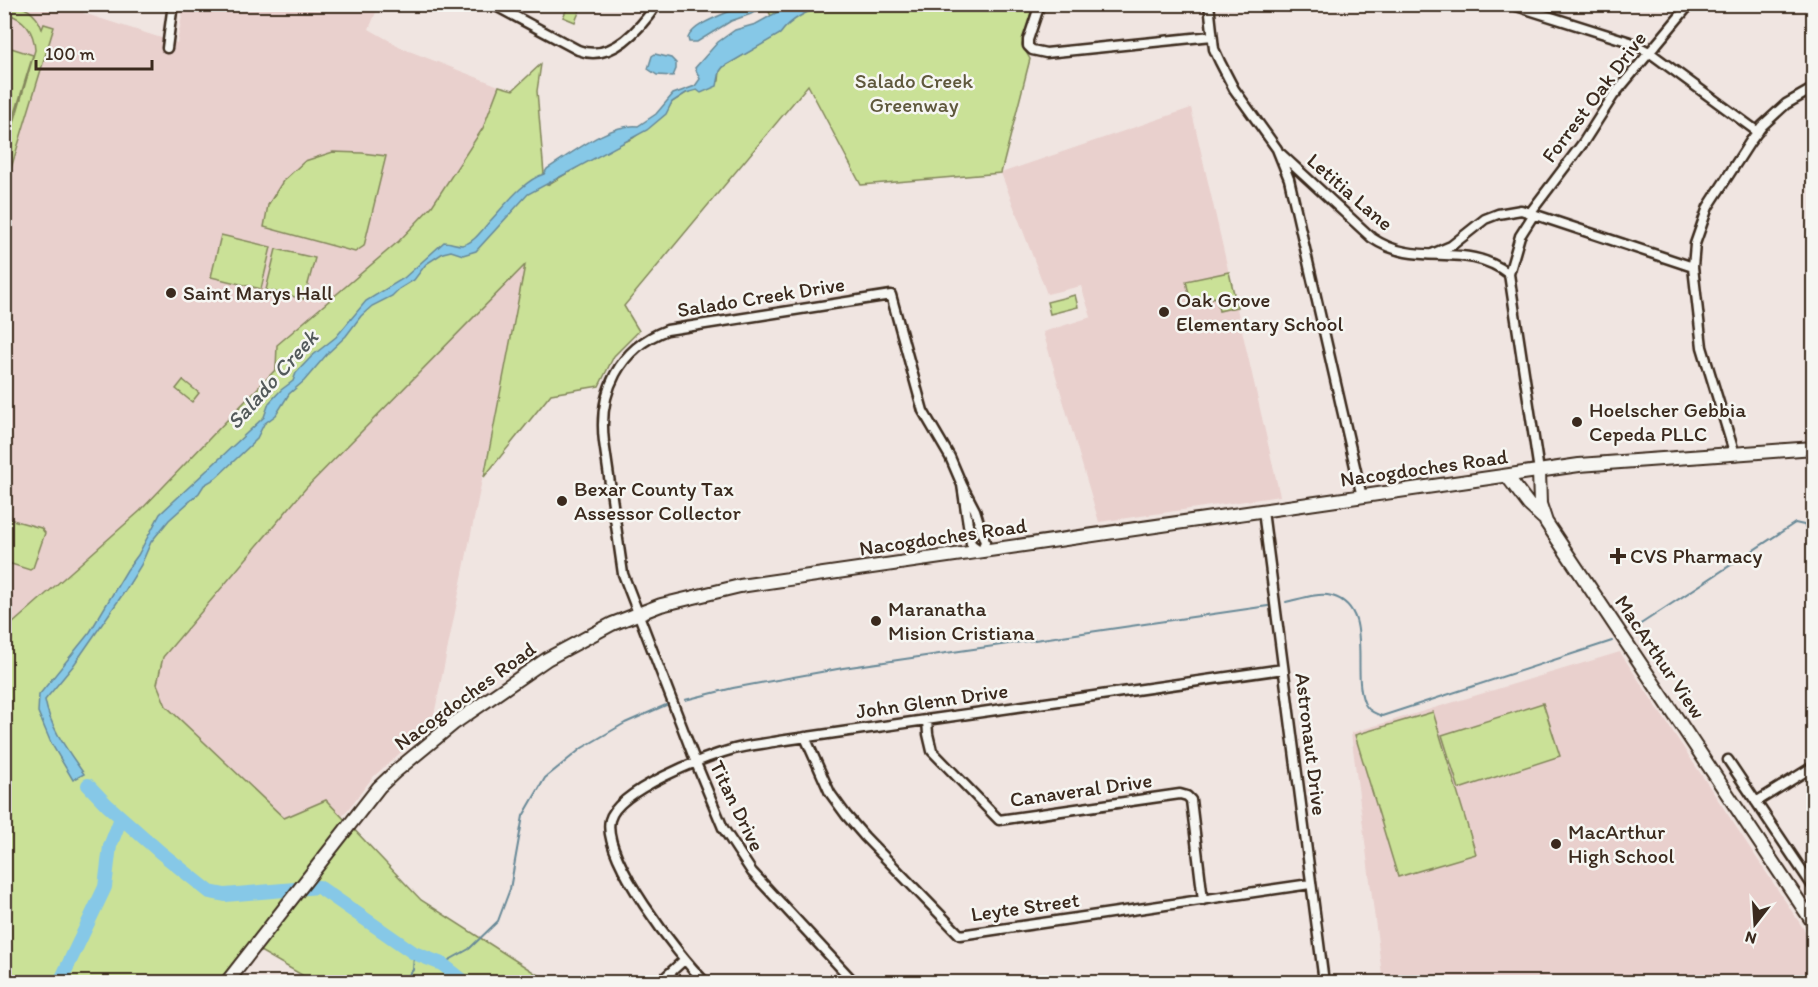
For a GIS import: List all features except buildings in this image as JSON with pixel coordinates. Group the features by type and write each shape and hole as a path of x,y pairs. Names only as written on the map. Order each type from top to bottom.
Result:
{"main road":[{"name":"Nacogdoches Road","path":"227,982 346,828 379,787 396,771 490,697 571,644 638,614 698,595 740,586 1579,465 1814,448"},
{"name":"MacArthur View","path":"1539,471 1540,504 1546,522 1814,924"},
{"path":"1507,476 1529,505 1546,522"}],"street":[{"path":"167,48 173,4"},
{"path":"492,4 579,50 597,54 620,43 638,27 657,4"},
{"path":"1040,4 1028,46 1032,50 1046,53 1212,36"},
{"path":"1209,4 1214,49 1225,75 1277,149 1293,192 1362,497"},
{"path":"1510,4 1630,42 1649,52 1758,132"},
{"name":"Forrest Oak Drive","path":"1509,274 1528,212 1583,143 1613,96 1690,4"},
{"path":"1735,455 1702,347 1693,267 1698,232 1708,207 1758,132 1786,104 1814,88"},
{"name":"Letitia Lane","path":"1277,149 1379,243 1394,251 1411,255 1465,255 1482,259 1509,274"},
{"path":"1432,254 1451,246 1485,219 1498,214 1528,212 1693,267"},
{"path":"1509,274 1539,471"},
{"name":"Salado Creek Drive","path":"638,614 627,586 621,561 602,426 604,402 617,371 631,353 649,339 667,330 891,295 923,411 950,457 962,485"},
{"path":"962,485 975,510 984,540 981,551 970,544 962,485"},
{"name":"Astronaut Drive","path":"1263,510 1324,982"},
{"name":"Titan Drive","path":"638,614 646,628 723,828 743,861 764,886 854,982"},
{"name":"John Glenn Drive","path":"684,960 655,922 631,883 614,850 609,829 617,806 674,771 735,749 805,737 1283,669"},
{"name":"Canaveral Drive","path":"927,720 932,751 999,820 1180,794 1187,796 1191,800 1203,900"},
{"name":"Leyte Street","path":"805,737 825,784 846,815 960,935 1310,884"},
{"path":"1728,760 1814,888"},
{"path":"1756,802 1814,766"},
{"path":"1770,858 1787,847"},
{"path":"661,981 684,960 705,982"}],"shaded area":[{"name":"Saint Marys Hall","path":"5,5 86,5 83,13 177,43 184,5 379,5 369,29 404,49 499,86 483,128 432,206 399,241 277,345 276,369 140,511 5,631"},
{"name":"Oak Grove Elementary School","path":"1191,108 1280,496 1099,522 1043,332 1091,317 1081,286 1047,294 1001,173"},
{"path":"526,264 432,725 373,777 342,817 326,800 284,818 166,706 157,684 163,657 306,488"},
{"name":"MacArthur High School","path":"1620,652 1813,943 1813,982 1383,982 1351,733"}],"green space":[{"path":"5,4 28,10 42,29 44,24 54,27 5,188 5,154 35,50 30,31 17,18 5,13"},
{"path":"569,5 582,5 575,22 563,17"},
{"name":"Salado Creek Greenway","path":"766,5 1033,5 1022,45 1030,59 1001,173 861,185 808,85 624,306 639,331 614,356 599,386 551,394 484,477 525,265 306,488 163,657 157,684 166,706 284,818 326,800 421,900 549,982 314,982 248,944 218,982 5,982 4,631 140,511 276,369 277,345 399,241 432,206 483,128 499,86 513,90 541,64 537,91 544,174 547,185 601,153 633,138 665,114 672,102 686,93 719,81 723,67 779,34"},
{"path":"4,46 33,55 5,146"},
{"path":"333,152 386,156 364,246 355,252 264,227 268,205 283,181 305,161"},
{"path":"221,235 271,247 261,289 211,277"},
{"path":"276,249 315,258 304,299 266,290"},
{"path":"1229,272 1237,307 1219,311 1216,297 1191,303 1186,281"},
{"path":"1075,295 1078,307 1050,314 1047,302"},
{"path":"183,380 199,393 192,402 176,389"},
{"path":"9,519 41,528 45,533 33,568 30,570 5,562 5,522"},
{"path":"1543,703 1560,756 1459,789 1442,735"},
{"path":"1433,712 1476,854 1398,877 1355,735"}],"water":[{"path":"742,5 767,5 731,21 697,42 689,42 691,32 697,27"},
{"path":"790,5 825,5 801,16 784,28 780,34 723,67 717,86 701,93 697,90 686,93 672,102 666,114 647,130 528,194 476,251 463,255 451,251 443,253 426,264 414,280 392,296 372,306 304,381 289,394 276,415 264,424 256,440 216,478 204,485 199,493 169,520 151,542 141,565 125,591 73,666 45,700 55,730 84,774 73,780 51,743 38,712 39,695 90,632 138,555 160,514 264,417 269,403 293,381 296,373 312,356 336,337 366,301 404,278 444,242 467,244 522,187 579,148 615,129 638,126 656,114 673,94 695,86 700,79 695,68 718,42 735,30 756,24"},
{"path":"655,54 671,58 676,63 673,76 657,75 648,69 652,56"}],"waterway":[{"path":"1633,629 1795,523 1804,525 1814,538"},
{"path":"1286,602 1321,595 1332,596 1345,603 1353,613 1358,627 1361,689 1364,702 1369,709 1382,716 1612,641"},
{"path":"685,700 733,688 843,668 1268,606"},
{"path":"442,964 469,949 498,921 510,889 523,816 545,778 582,748 625,723 666,705"},
{"name":"Salado Creek","path":"88,785 160,852 210,892 225,895 319,887 414,953 442,964 465,982"},
{"path":"60,982 105,887 110,846 121,818"},
{"path":"403,982 413,970 414,953"}],"place":[{"name":"Saint Marys Hall","path":"171,293"},
{"name":"Oak Grove Elementary School","path":"1164,312"},
{"name":"Hoelscher Gebbia Cepeda PLLC","path":"1577,422"},
{"name":"Bexar County Tax Assessor Collector","path":"562,501"},
{"name":"CVS Pharmacy","path":"1618,556"},
{"name":"Maranatha Mision Cristiana","path":"876,621"},
{"name":"MacArthur High School","path":"1556,844"}]}
